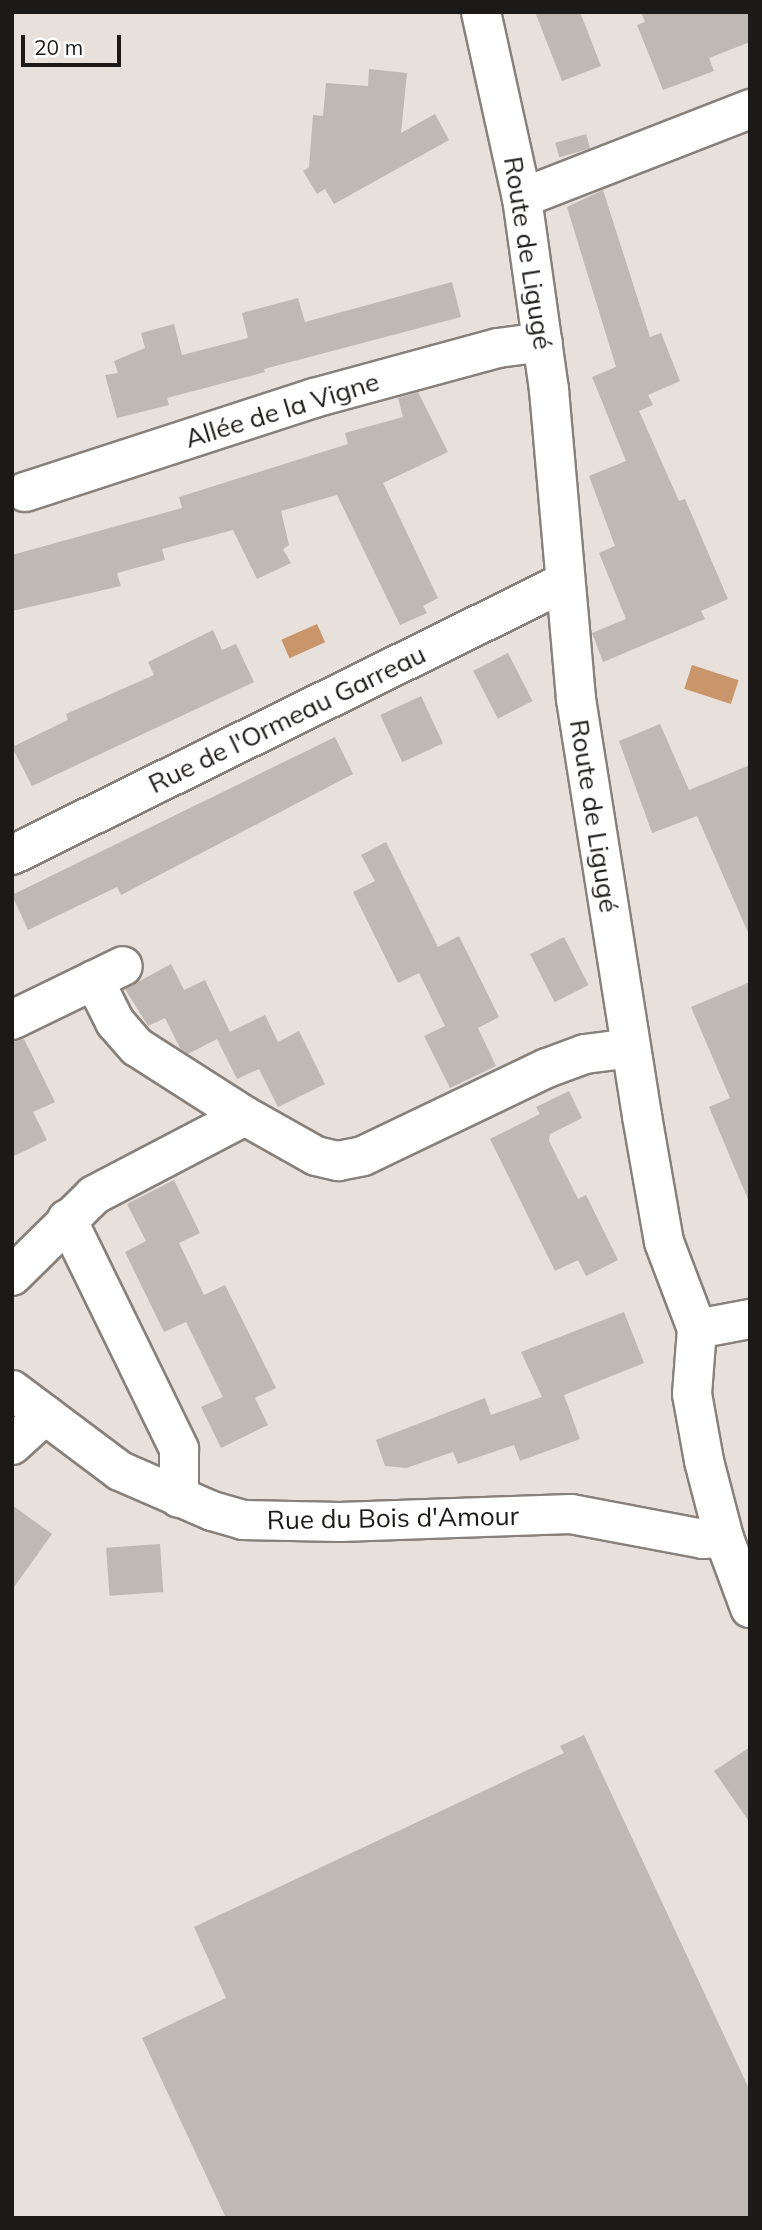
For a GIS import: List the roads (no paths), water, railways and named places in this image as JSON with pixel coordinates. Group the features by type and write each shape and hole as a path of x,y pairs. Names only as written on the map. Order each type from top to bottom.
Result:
{"street":[{"name":"Route de Ligugé","path":"481,12 522,198 543,342 563,583 576,699 631,1048 664,1242 698,1329 692,1394 724,1538 750,1608"},
{"path":"522,198 750,108"},
{"name":"Allée de la Vigne","path":"25,492 314,398 498,348 543,342"},
{"name":"Rue de l'Ormeau Garreau","path":"12,855 563,583"},
{"path":"12,1020 109,973 130,1041 245,1116 316,1156 338,1161 363,1156 547,1068 585,1054 631,1048"},
{"path":"12,1276 66,1219 94,1195 245,1116"},
{"path":"66,1219 179,1449 179,1498"},
{"path":"698,1329 750,1319"},
{"name":"Rue du Bois d'Amour","path":"12,1390 120,1471 179,1498 243,1520 286,1523 571,1514 703,1539 724,1538"},
{"path":"12,1445 45,1415"}]}
